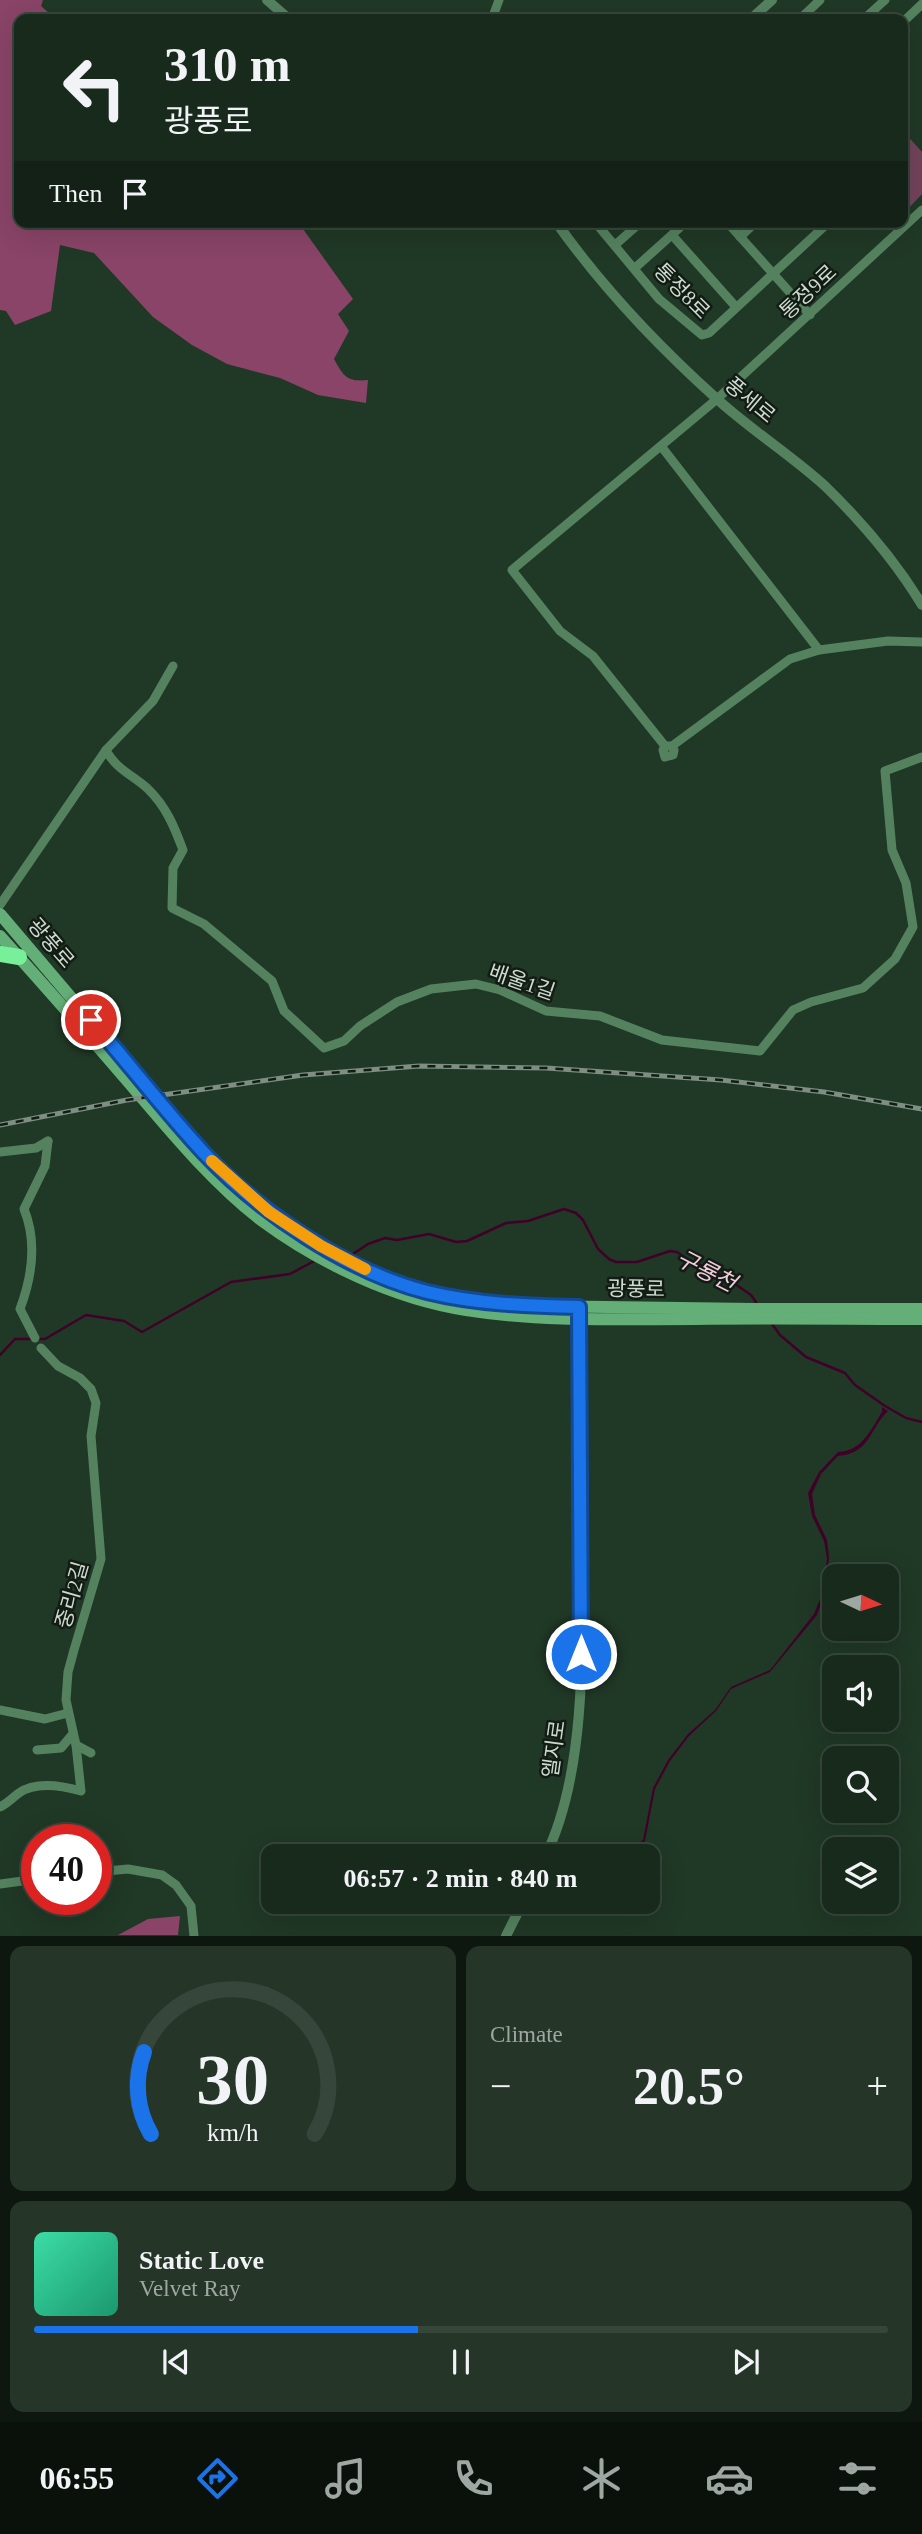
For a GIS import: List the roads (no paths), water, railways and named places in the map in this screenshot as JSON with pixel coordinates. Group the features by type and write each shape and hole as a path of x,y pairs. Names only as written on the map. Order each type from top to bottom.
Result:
{"highway":[{"path":"0,954 19,957"}],"main road":[{"name":"광풍로","path":"0,914 205,1155 269,1212 321,1246 362,1267 425,1291 469,1300 580,1313"},
{"name":"광풍로","path":"0,936 193,1157 241,1203 288,1237 343,1270 421,1299 465,1310 530,1317 580,1313 786,1314"},
{"path":"786,1314 922,1309"},
{"path":"786,1314 922,1320"}],"street":[{"path":"267,0 283,14"},
{"path":"806,14 821,0"},
{"path":"869,14 884,0"},
{"path":"908,17 922,2"},
{"name":"통정9로","path":"908,222 922,209"},
{"name":"풍세로","path":"561,228 624,307 717,399 824,485 897,568 922,605"},
{"name":"통정8로","path":"600,228 659,299 699,334 709,333 823,228"},
{"path":"615,245 634,228"},
{"name":"통정8로","path":"635,268 680,228"},
{"path":"732,228 810,314"},
{"path":"740,237 750,228"},
{"name":"통정9로","path":"819,650 790,659 668,746 593,656 561,631 512,570 717,399 902,228"},
{"name":"통정8로","path":"672,235 736,307"},
{"path":"662,446 819,650 888,641 922,642"},
{"path":"0,905 106,750 153,701 173,666"},
{"name":"배울1길","path":"106,750 111,761 147,788 170,816 183,850 173,868 172,908 204,924 272,981 284,1011 324,1048 344,1041 360,1026 397,1002 431,989 476,984 500,990 546,1011 600,1016 662,1040 760,1051 793,1010 811,1002 863,988 895,958 914,927 906,883 892,850 885,771 922,757"},
{"path":"0,1152 36,1148 48,1141 45,1166 24,1209 32,1242 27,1291 20,1309 35,1338"},
{"name":"엘지로","path":"551,1844 567,1796 579,1709 580,1313"},
{"name":"중리2길","path":"0,1807 19,1792 33,1787 63,1786 81,1791 76,1745 66,1700 68,1672 101,1559 91,1436 96,1403 91,1389 80,1378 58,1366 41,1348"},
{"path":"0,1710 45,1719 68,1713"},
{"path":"37,1750 61,1748 72,1735"},
{"path":"76,1745 91,1753"},
{"path":"112,1871 128,1870 162,1875 176,1885 191,1906 194,1936"},
{"path":"0,1884 21,1881"},
{"path":"506,1936 517,1914"}],"waterway":[{"name":"구룡천","path":"353,1254 368,1244 385,1238 397,1240 429,1234 456,1242 467,1241 506,1223 528,1221 564,1209 576,1213 583,1220 598,1249 609,1259 616,1262 637,1262 670,1251 677,1252 738,1286 751,1295 758,1305"},
{"name":"구룡천","path":"0,1355 15,1339 45,1339 86,1315 124,1321 142,1332 231,1282 290,1274 316,1260"},
{"name":"구룡천","path":"772,1324 780,1335 806,1357 845,1373 855,1385 885,1406 906,1418 922,1422"}],"railway":[{"path":"0,1125 127,1100 303,1075 419,1066 546,1068 721,1080 824,1092 922,1109"}]}
